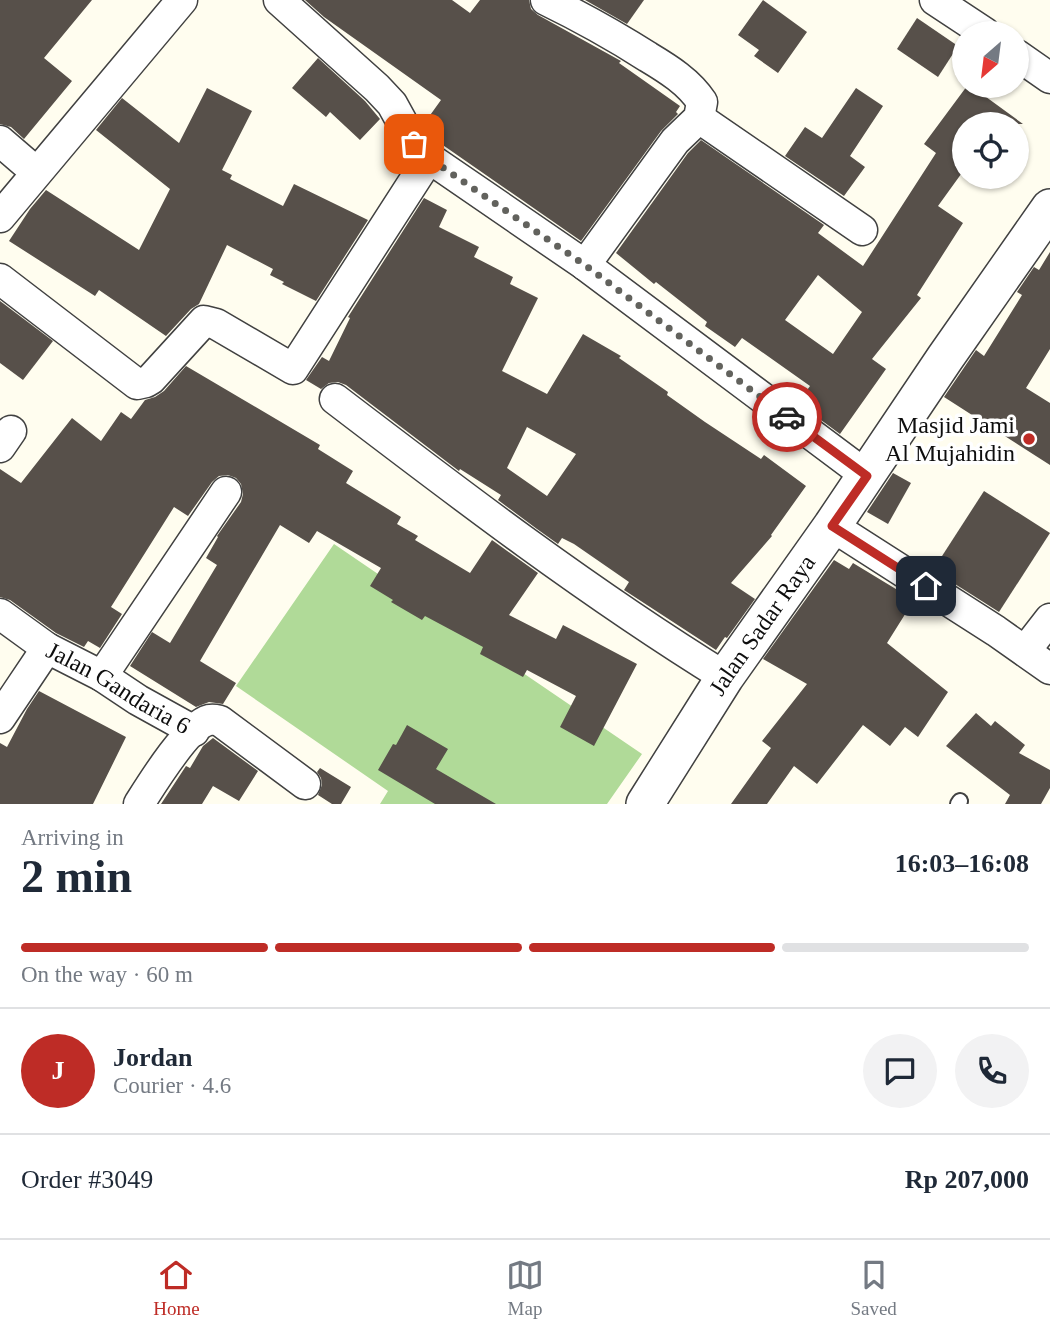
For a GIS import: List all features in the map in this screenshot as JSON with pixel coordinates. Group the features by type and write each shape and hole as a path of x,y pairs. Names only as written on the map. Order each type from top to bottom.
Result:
{"street":[{"path":"0,217 182,0"},
{"path":"279,0 377,88 392,104 414,144 429,158 585,265 867,476"},
{"path":"547,0 672,71 696,92 702,102 699,118 675,141 585,265"},
{"path":"935,0 967,21"},
{"path":"1029,63 1050,78"},
{"path":"699,118 862,230"},
{"path":"0,141 36,172"},
{"path":"0,279 136,384 151,379 204,321 216,324 293,369 429,158"},
{"name":"Jalan Sadar Raya","path":"645,804 725,677 867,476 945,358 1050,208"},
{"path":"335,399 590,589 725,677"},
{"path":"102,676 226,492"},
{"path":"832,526 996,631 1050,669"},
{"name":"Jalan Gandaria 6","path":"0,614 47,648 102,676 138,700 194,731 206,720 220,721 305,784"},
{"path":"1025,652 1050,619"},
{"path":"0,718 47,648"},
{"path":"139,804 177,748 194,731"}],"green space":[{"path":"334,544 642,754 607,804 380,804 388,791 236,686"}],"building":[{"path":"0,0 92,0 44,58 72,81 24,139 11,127 0,124"},
{"path":"305,0 452,0 470,13 480,0 529,0 531,9 538,15 621,61 619,63 680,106 676,112 678,114 661,131 581,241 437,141 423,125 441,100 324,17"},
{"path":"585,0 644,0 627,24"},
{"path":"763,0 807,32 778,73 754,56 759,50 738,35"},
{"path":"917,18 952,42 952,55 938,77 897,49"},
{"path":"318,58 365,101 380,119 360,140 330,112 326,117 292,88"},
{"path":"207,88 252,111 222,170 232,175 230,179 283,206 294,184 368,220 316,301 282,284 284,282 270,275 273,269 227,245 199,304 166,336 99,290 95,296 9,241 46,190 139,250 170,189 96,130 122,98 179,143"},
{"path":"856,88 883,106 850,156 865,167 844,196 785,156 805,127 822,138"},
{"path":"958,98 987,98 1007,112 952,112 952,187 938,206 963,223 917,295 921,298 872,359 886,369 840,434 798,403 810,386 742,338 735,347 705,326 707,322 616,253 688,153 701,140 824,225 818,233 863,266 936,153 924,144","holes":["818,275 862,312 833,354 785,320"]},
{"path":"424,198 447,210 439,227 479,247 474,257 513,277 510,284 538,298 502,371 547,394 583,334 621,356 619,358 705,422 761,459 764,455 806,486 772,536 731,583 755,599 727,638 725,637 716,650 624,590 629,582 574,544 562,538 558,544 498,500 501,495 460,469 459,471 346,385 329,383 321,389 306,380 322,357 329,361 350,318 348,317","holes":["527,427 576,454 547,496 507,468"]},
{"path":"1050,252 1050,349 1026,388 1050,403 1050,465 944,397 976,350 984,356 1022,295 1017,292 1034,267 1039,270"},
{"path":"0,301 53,341 23,380 0,363"},
{"path":"186,366 320,445 318,449 353,471 346,483 401,517 397,524 418,536 415,540 470,573 492,540 538,573 509,615 556,639 563,625 637,664 594,746 560,727 576,696 527,670 523,677 480,654 483,647 425,616 422,620 391,602 393,600 370,586 381,568 317,531 309,543 280,525 200,661 236,683 223,704 209,702 196,707 130,666 152,632 170,643 217,565 206,558 217,536 241,502 243,494 241,484 228,475 219,476 212,482 188,516 174,507 111,607 122,614 100,648 88,641 84,647 56,633 10,600 0,597 0,469 21,483 72,418 101,441 121,412 131,419 145,400 164,391"},
{"path":"893,473 911,483 888,524 867,512"},
{"path":"984,491 1050,533 999,612 933,570"},
{"path":"834,560 849,569 853,563 914,600 887,643 948,692 918,737 905,727 890,746 863,725 817,784 794,766 767,804 731,804 771,748 762,741 807,684 763,659"},
{"path":"39,691 126,737 93,804 0,804 0,743 7,747"},
{"path":"976,713 991,726 995,721 1025,745 1019,753 1050,770 1050,788 1041,804 1005,804 1010,795 946,746"},
{"path":"407,725 448,749 436,769 496,804 435,804 378,770"},
{"path":"213,738 258,771 239,801 213,786 202,804 161,804 186,766 190,768 203,746"},
{"path":"320,768 351,787 341,804 332,804 318,795 322,785 317,772"}],"way so far":[{"path":"414,144 429,158 585,265 787,417"}],"place":[{"name":"Masjid Jami Al Mujahidin","path":"1029,439"}],"route":[{"path":"787,417 867,476 832,526 926,586"}]}
